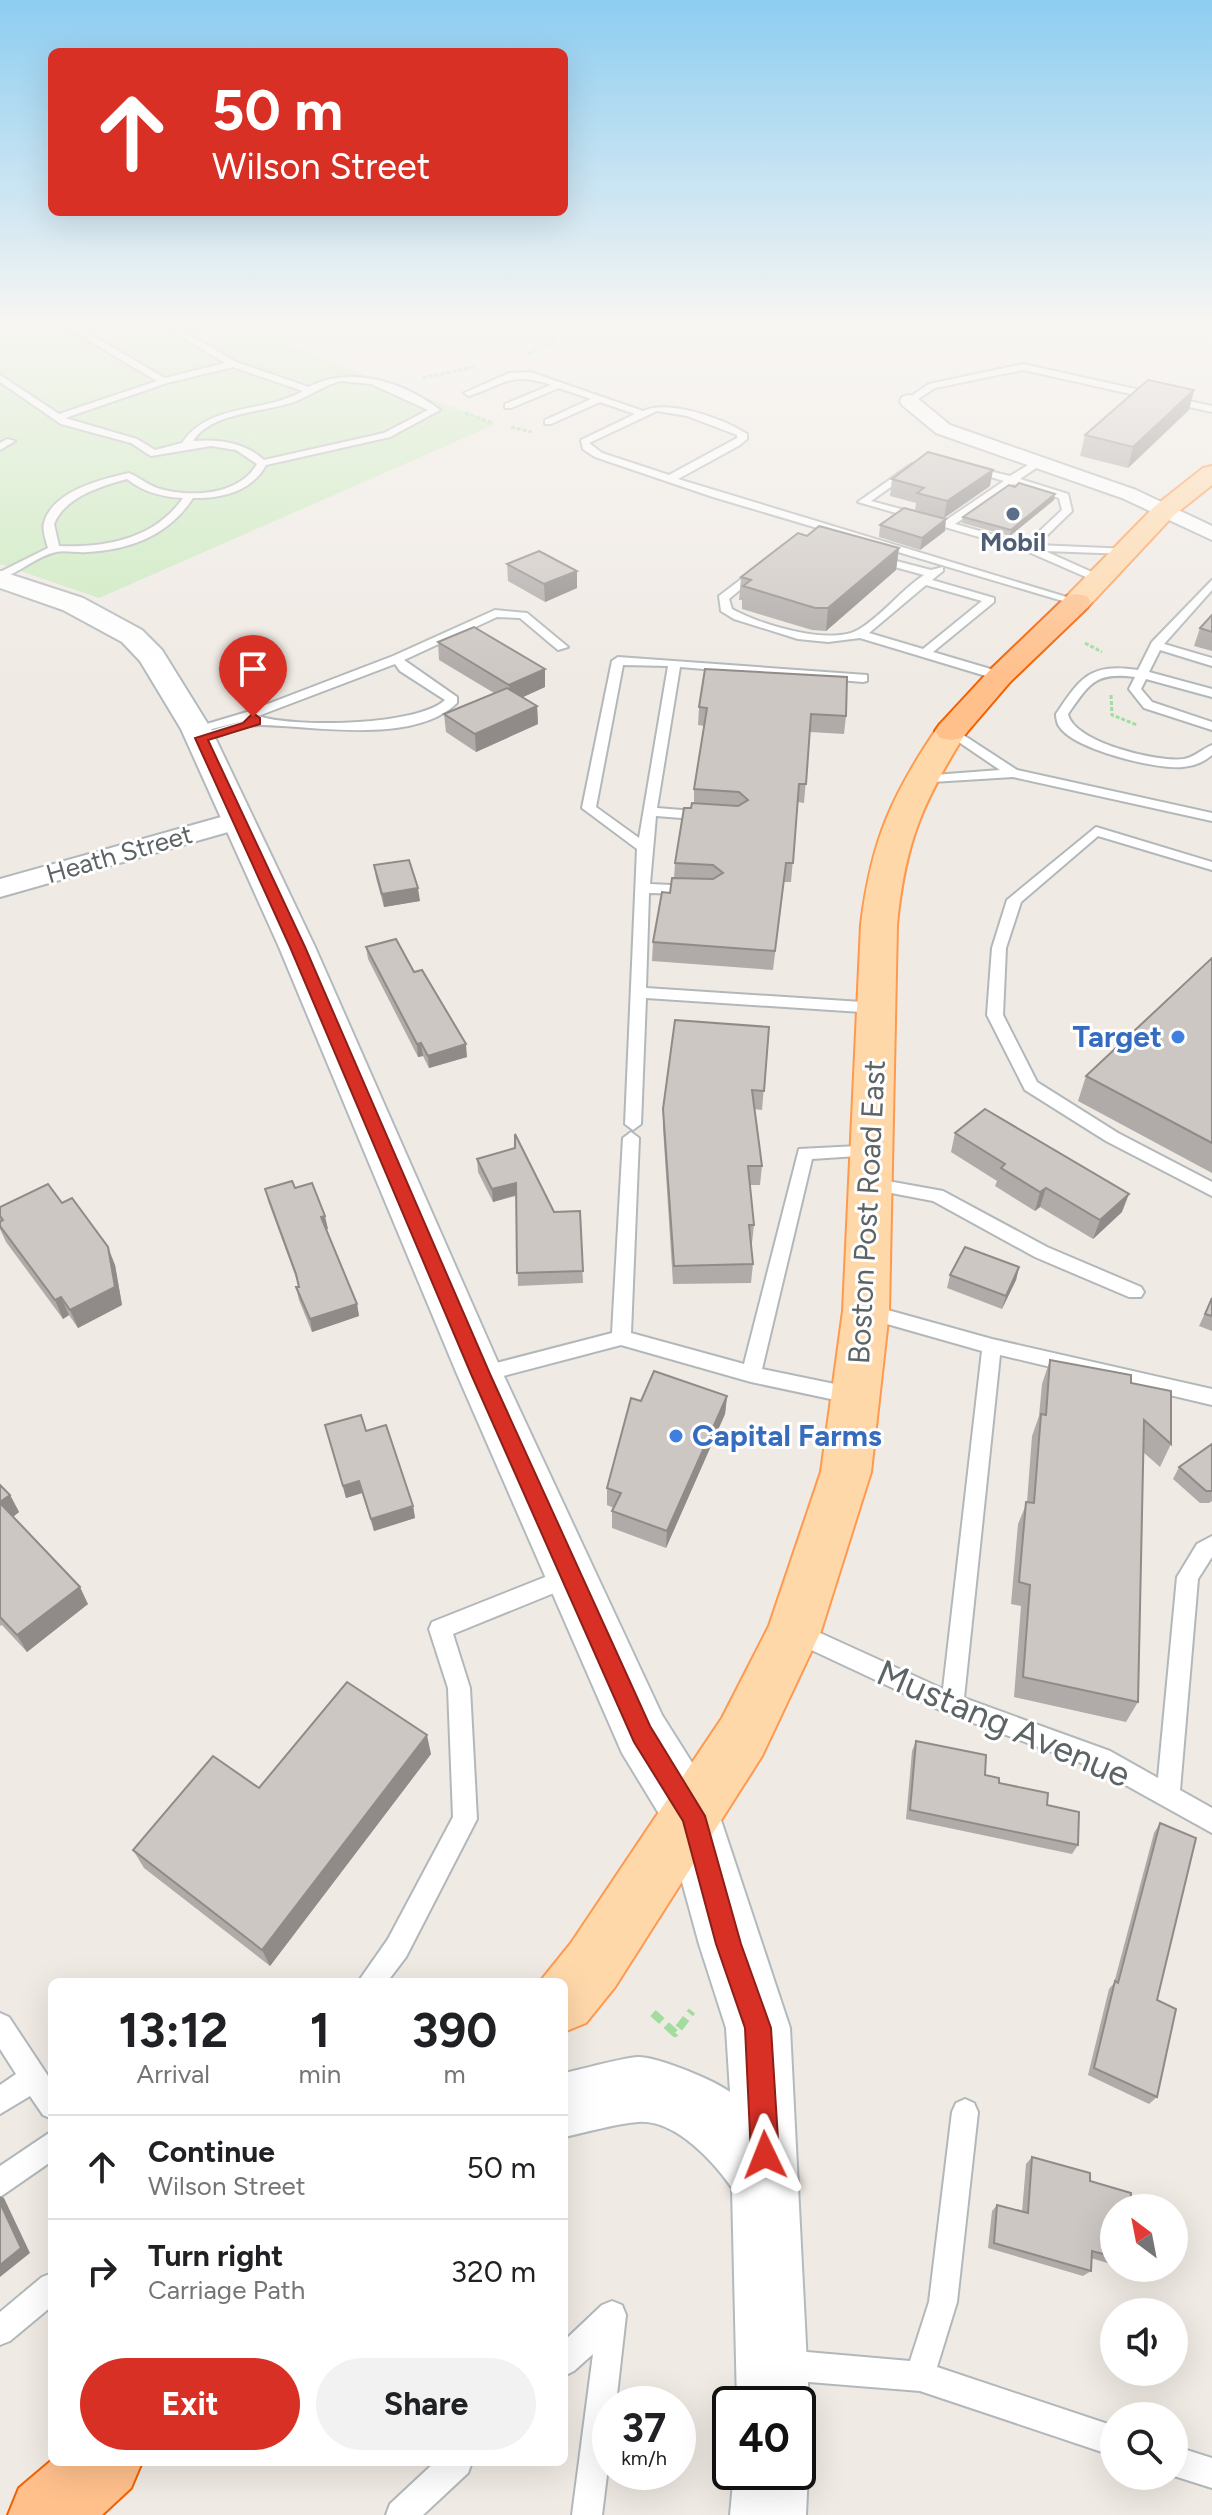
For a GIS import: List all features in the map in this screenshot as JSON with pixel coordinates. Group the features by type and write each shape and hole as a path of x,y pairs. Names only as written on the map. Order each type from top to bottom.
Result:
{"highway":[{"name":"Boston Post Road East","path":"951,731 1000,676 1077,602"},
{"path":"46,2515 101,2466"}],"main road":[{"name":"Boston Post Road East","path":"1077,602 1164,511 1208,480"},
{"name":"Boston Post Road East","path":"568,1996 593,1965 742,1737 794,1631 846,1472 866,1311 879,925 890,851 921,780 951,731"}],"street":[{"path":"979,441 1129,494 1212,534"},
{"path":"1164,511 1212,520"},
{"path":"0,578 73,604 132,636 152,656 199,734 331,1024 480,1374 642,1734 693,1816 729,1944 758,2028 774,2384"},
{"name":"Heath Street","path":"0,888 239,820"},
{"path":"568,2104 641,2089 695,2106 738,2140 766,2179"},
{"path":"768,2515 770,2490"}],"lane":[{"path":"135,441 154,454"},
{"path":"262,463 359,441"},
{"path":"586,441 584,445 590,451 670,479 1077,602"},
{"path":"670,479 738,441"},
{"path":"54,549 49,522 59,507 88,489 134,468 154,454 186,445 230,445 252,453 262,463"},
{"path":"928,456 863,502 1028,548 1099,579"},
{"path":"947,525 1038,462"},
{"path":"134,468 150,491 189,497 240,485 256,475 262,463"},
{"path":"961,465 1064,496 1067,511 1028,548"},
{"path":"0,578 54,549 91,550 134,540 163,524 189,497"},
{"path":"1028,548 1126,551"},
{"path":"862,554 990,600 925,653"},
{"path":"769,560 723,598 727,611 814,640 837,640 860,634 947,563"},
{"path":"1212,583 1156,645 1135,689 1148,705 1212,726"},
{"path":"199,734 252,718 397,659 404,653 495,613 523,615 562,647"},
{"path":"860,634 1000,676"},
{"path":"1156,645 1212,662"},
{"path":"252,718 313,726 420,721 450,707 453,700 404,668 397,659"},
{"path":"644,848 589,808 618,661 863,678"},
{"path":"621,1338 640,993 644,848 675,663"},
{"path":"1212,693 1141,675 1108,672 1092,675 1062,714 1064,725 1077,736 1173,765 1194,763 1212,749"},
{"path":"951,731 1013,773"},
{"path":"921,780 1013,773 1212,816"},
{"path":"650,812 722,817"},
{"path":"1212,866 1096,831 1014,900 999,948 995,1015 1031,1086 1112,1137 1212,1190"},
{"path":"643,888 712,891"},
{"path":"640,993 877,1008"},
{"path":"751,1374 805,1153 872,1167 937,1195 1041,1252 1135,1292"},
{"path":"866,1311 992,1346 1212,1397"},
{"path":"480,1374 621,1338 751,1374 856,1396"},
{"path":"952,1704 992,1346"},
{"path":"1168,1796 1188,1577 1204,1551 1212,1545"},
{"path":"374,1978 397,1948 465,1819 459,1688 440,1629 570,1576"},
{"name":"Mustang Avenue","path":"794,1631 952,1704 1102,1759 1212,1821"},
{"path":"0,2026 48,2100"},
{"path":"0,2101 33,2078"},
{"path":"920,2376 943,2302 965,2112"},
{"path":"0,2183 48,2147"},
{"path":"0,2331 48,2290"},
{"path":"568,2357 612,2315 587,2515"},
{"path":"774,2384 920,2376 1100,2436"},
{"path":"1188,2465 1212,2473"},
{"path":"401,2515 453,2466"}],"path":[{"path":"569,441 584,445"},
{"path":"653,2013 675,2033 692,2011"}],"green space":[{"path":"0,441 456,441 99,598 0,564"}],"building":[{"path":"1110,441 1139,441 1133,447"},
{"path":"928,452 993,470 947,501 917,493 924,488 892,479"},
{"path":"1019,483 1055,494 1011,530 963,517 1009,485 1015,487"},
{"path":"904,508 946,519 922,538 880,525"},
{"path":"819,526 899,548 828,608 815,608 743,586 751,580 741,577 798,533 807,536"},
{"path":"539,551 577,571 544,584 507,564"},
{"path":"1212,615 1212,632 1200,628"},
{"path":"474,627 545,669 509,685 438,642"},
{"path":"705,669 847,677 846,716 811,714 806,784 799,784 793,863 786,863 775,951 653,942 662,892 670,893 672,878 713,879 723,873 713,865 675,863 684,808 691,808 692,803 738,806 748,800 739,792 694,789 707,708 699,707"},
{"path":"507,688 537,706 475,734 444,714"},
{"path":"409,860 418,888 382,894 374,865"},
{"path":"396,939 414,972 422,970 466,1044 428,1056 421,1043 417,1044 366,947"},
{"name":"Target","path":"1212,958 1212,1143 1086,1076"},
{"path":"675,1020 769,1027 764,1091 752,1090 762,1166 748,1166 754,1225 749,1225 753,1264 674,1266 663,1109"},
{"path":"985,1109 1129,1194 1100,1220 1046,1188 1040,1192 1001,1168 1005,1164 955,1133"},
{"path":"515,1134 554,1212 580,1211 583,1271 517,1273 516,1183 492,1189 477,1159 515,1148"},
{"path":"292,1181 295,1188 312,1183 325,1216 321,1217 357,1304 310,1319 296,1287 299,1287 296,1274 265,1189"},
{"path":"48,1184 62,1203 72,1198 108,1247 115,1287 70,1310 61,1297 55,1300 0,1226 3,1220 0,1207"},
{"path":"965,1247 1019,1267 1006,1296 950,1275"},
{"path":"1212,1298 1212,1316 1205,1314"},
{"path":"1050,1360 1131,1375 1131,1383 1171,1391 1171,1444 1144,1420 1138,1702 1023,1677 1030,1585 1019,1582 1026,1502 1034,1503 1041,1414 1046,1415"},
{"path":"654,1371 727,1396 667,1531 612,1511 621,1493 607,1488 631,1398 641,1401"},
{"path":"361,1415 366,1431 386,1425 413,1506 371,1519 359,1481 343,1486 325,1425"},
{"path":"1212,1444 1212,1491 1206,1491 1179,1467"},
{"path":"0,1485 10,1495 0,1502"},
{"path":"0,1503 80,1587 17,1635 0,1617"},
{"path":"347,1682 427,1735 262,1950 133,1850 213,1756 259,1788"},
{"path":"916,1741 986,1755 985,1775 999,1778 999,1783 1048,1793 1047,1805 1079,1812 1078,1845 910,1810"},
{"path":"1160,1823 1196,1838 1157,2000 1176,2009 1157,2097 1094,2068"},
{"path":"1032,2157 1090,2173 1090,2181 1131,2193 1100,2194 1100,2253 1092,2251 1091,2271 994,2243 997,2205 1028,2213"},
{"path":"0,2203 21,2248 0,2265"}],"place":[{"name":"Mobil","path":"1013,514"},
{"name":"Target","path":"1178,1037"},
{"name":"Capital Farms","path":"676,1436"}],"route":[{"path":"253,717 256,721 248,725 201,738 297,947 411,1206 480,1374 642,1734 693,1816 729,1944 758,2028 765,2155"}]}
